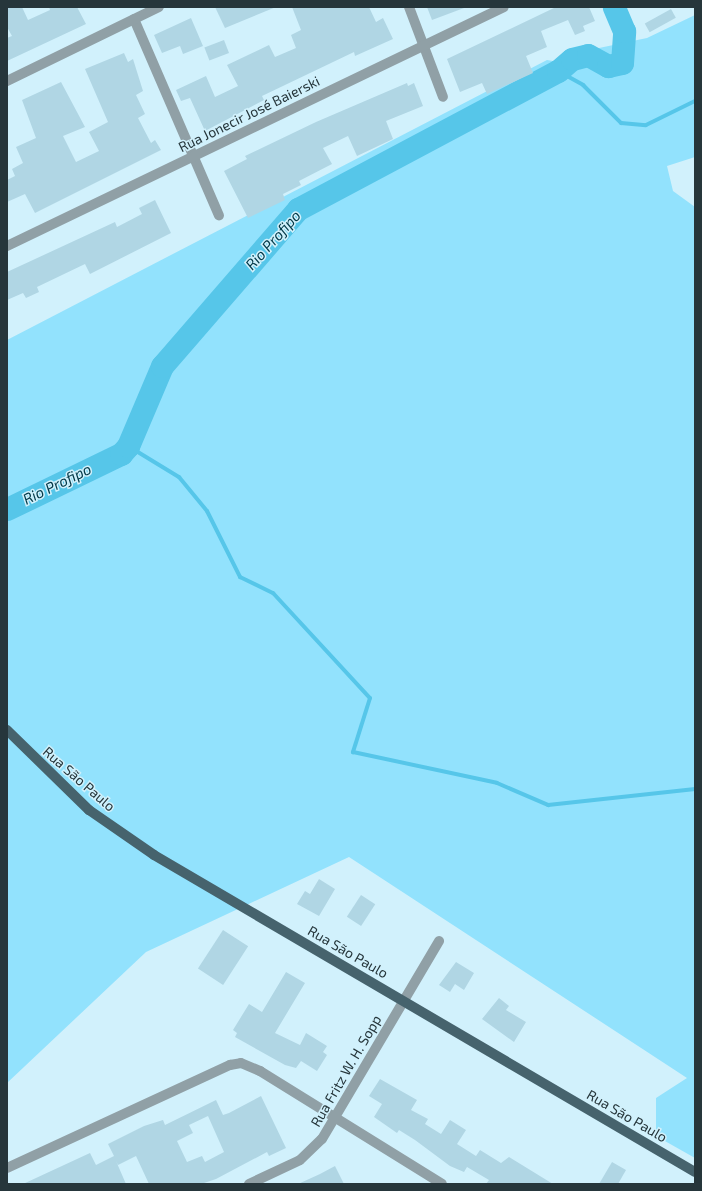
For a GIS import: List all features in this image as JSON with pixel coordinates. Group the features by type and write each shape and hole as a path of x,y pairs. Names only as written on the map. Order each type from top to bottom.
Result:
{"main road":[{"name":"Rua São Paulo","path":"7,730 89,810 154,855 695,1172"}],"street":[{"path":"7,81 159,7"},
{"path":"408,7 443,97"},
{"name":"Rua Jonecir José Baierski","path":"7,246 504,7"},
{"path":"134,19 219,215"},
{"name":"Rua Fritz W. H. Sopp","path":"248,1184 300,1160 314,1149 335,1118 439,942"},
{"path":"7,1168 230,1065 250,1066 442,1184"}],"shaded area":[{"path":"695,15 695,157 667,166 673,191 695,207 695,1158 656,1136 656,1098 687,1078 349,857 146,952 7,1083 7,340 547,60 583,66 599,48 647,38"}],"building":[{"path":"7,7 22,7 28,20 50,10 49,7 77,7 86,24 7,61 7,38 12,36 7,27"},
{"path":"215,7 276,7 225,28"},
{"path":"292,7 369,7 376,22 383,18 393,39 355,56 354,52 262,96 264,100 205,131 190,98 181,101 176,90 206,76 215,97 238,86 227,65 269,45 275,57 296,48 291,35 301,30"},
{"path":"427,7 464,7 464,8 432,20"},
{"path":"556,7 589,7 595,21 583,26 585,31 575,35 568,20 541,31 547,47 526,56 533,73 487,94 482,83 460,92 447,59"},
{"path":"671,9 676,18 650,32 645,24"},
{"path":"191,18 203,46 183,54 180,46 162,53 154,35"},
{"path":"224,40 229,53 209,61 204,48"},
{"path":"124,53 128,62 133,59 143,91 136,95 145,114 138,118 151,143 155,140 161,150 35,213 25,194 7,202 7,180 15,176 12,169 23,163 16,147 36,138 22,100 61,82 85,127 63,136 76,162 99,151 89,132 108,122 85,69"},
{"path":"407,83 408,86 414,83 423,106 386,121 393,139 357,156 348,136 323,148 332,164 299,181 301,185 283,194 285,200 248,218 224,171 247,159 245,156 316,122"},
{"path":"155,200 171,233 90,274 85,264 37,287 39,292 26,298 23,293 7,300 7,272 115,222 117,227 142,214 139,208"},
{"path":"319,879 335,889 319,916 297,904 305,891 310,894"},
{"path":"361,895 375,904 361,926 347,917"},
{"path":"223,930 248,946 223,985 198,969"},
{"path":"456,962 474,973 464,990 455,984 450,992 439,985"},
{"path":"286,972 305,983 275,1033 300,1045 306,1033 327,1046 323,1052 327,1055 317,1071 301,1061 296,1068 285,1065 235,1037 237,1033 233,1030 249,1004 262,1012"},
{"path":"499,998 509,1006 506,1010 526,1022 514,1042 482,1019"},
{"path":"380,1079 417,1100 411,1110 428,1119 425,1124 441,1134 450,1120 466,1130 457,1144 476,1156 480,1150 501,1163 509,1157 553,1184 486,1184 489,1180 467,1167 464,1172 450,1166 415,1140 399,1130 397,1133 374,1117 382,1104 369,1096"},
{"path":"261,1096 286,1148 269,1156 267,1152 216,1179 201,1184 149,1184 136,1156 118,1165 116,1161 126,1184 23,1184 90,1153 96,1165 114,1156 108,1144 144,1126 163,1120 165,1125 216,1100 223,1115","holes":["208,1116 224,1152 205,1162 202,1156 187,1162 177,1141 193,1133 189,1125"]},
{"path":"612,1162 626,1170 618,1184 599,1184"},
{"path":"335,1166 344,1184 298,1184 320,1174"}],"waterway":[{"name":"Rio Profipo","path":"7,509 121,454 128,446 162,366 298,209 558,71 572,59 588,55 608,66 622,63 624,31 614,7"},
{"path":"558,71 583,85 621,123 646,125 695,101"},
{"path":"128,446 179,477 207,511 240,577 273,593 370,698 353,752 497,783 548,805 695,789"}]}
